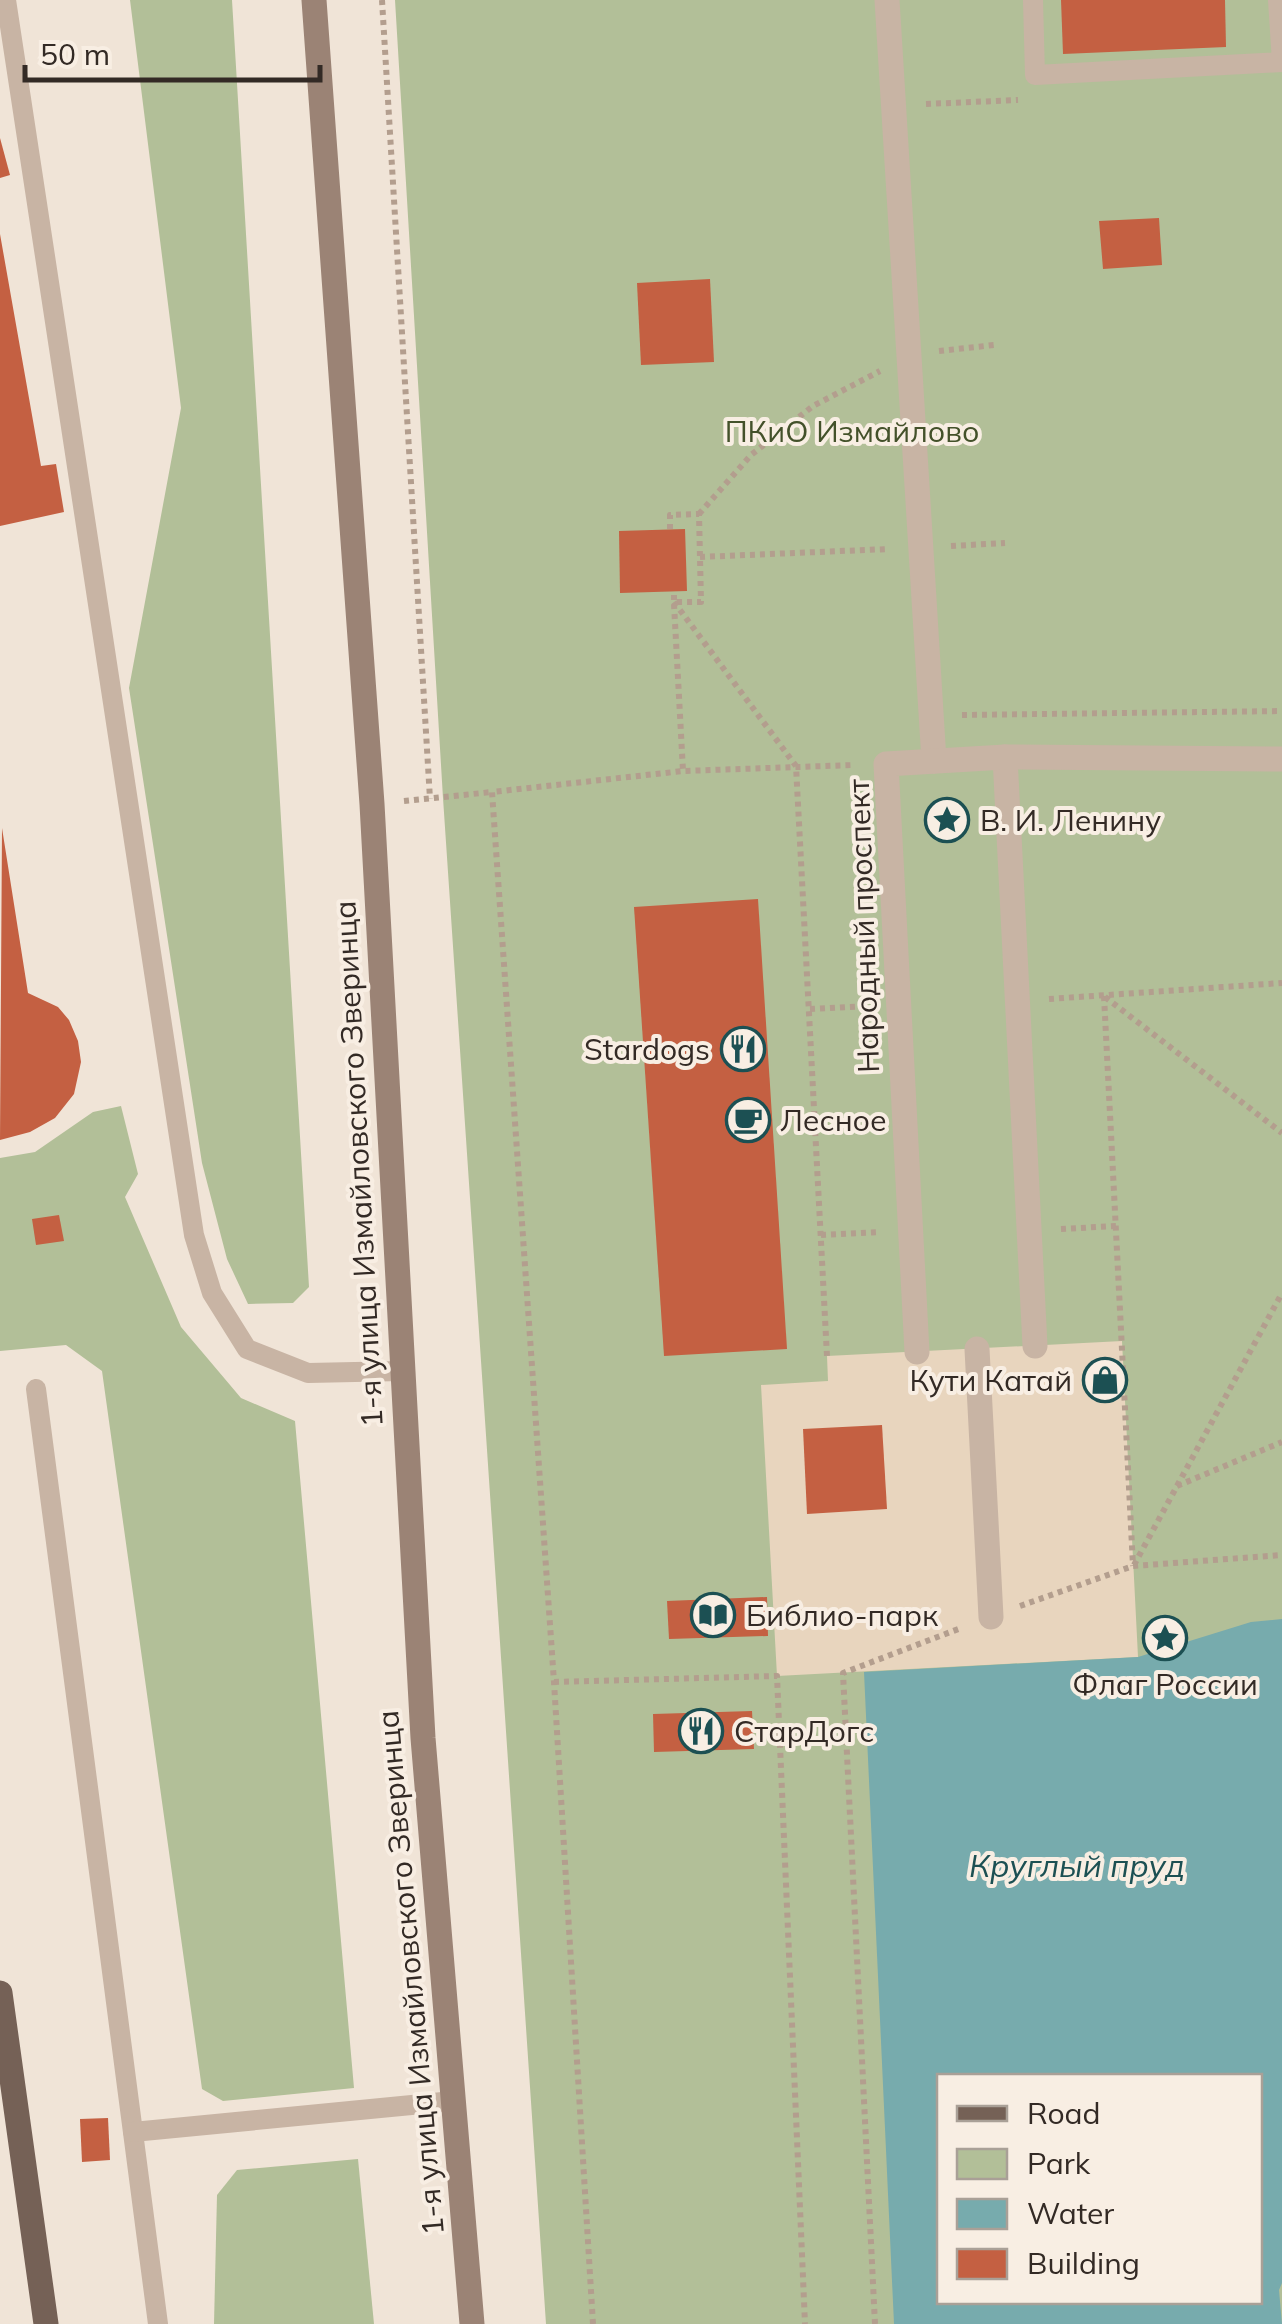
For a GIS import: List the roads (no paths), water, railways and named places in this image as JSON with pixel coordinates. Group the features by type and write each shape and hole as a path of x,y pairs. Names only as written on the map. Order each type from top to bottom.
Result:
{"main road":[{"path":"0,1993 46,2324"}],"street":[{"name":"1-я улица Измайловского Зверинца","path":"314,0 372,804 423,1738 472,2324"},
{"path":"887,0 934,761"},
{"path":"1005,758 1036,1346"},
{"name":"Народный проспект","path":"916,1352 886,764 1005,758 1282,759"},
{"path":"977,1349 991,1616"}],"lane":[{"path":"6,0 194,1235 212,1293 247,1348 308,1373 402,1371"},
{"path":"1033,0 1036,75 1282,62 1278,0"},
{"path":"36,1388 158,2324"},
{"path":"133,2132 453,2101"}],"water":[{"name":"Круглый пруд","path":"1282,1619 1282,2324 894,2324 864,1672 1138,1657 1251,1622"}],"place":[{"name":"В. И. Ленину","path":"947,820"},
{"name":"Stardogs","path":"743,1049"},
{"name":"Лесное","path":"748,1120"},
{"name":"Кути Катай","path":"1105,1380"},
{"name":"Библио-парк","path":"713,1615"},
{"name":"Флаг России","path":"1165,1638"},
{"name":"СтарДогс","path":"701,1731"}],"park label":[{"name":"ПКиО Измайлово","path":"852,431"}]}
